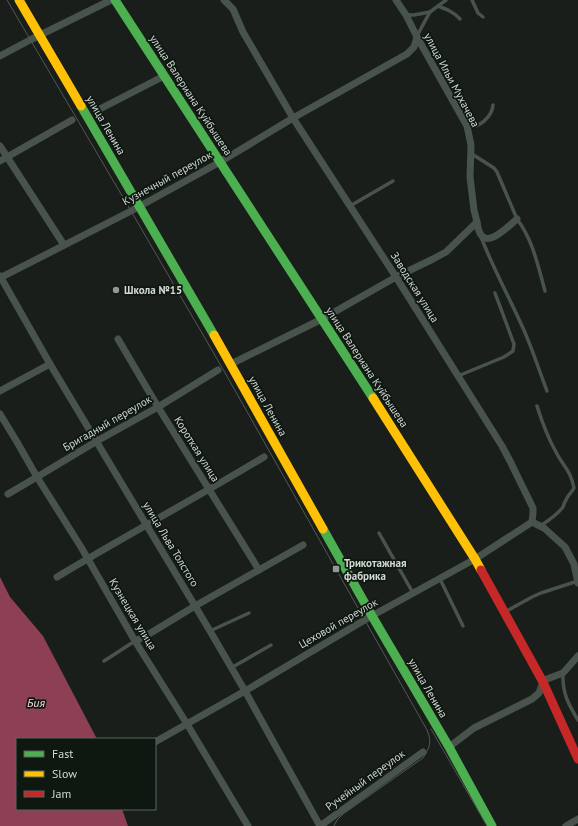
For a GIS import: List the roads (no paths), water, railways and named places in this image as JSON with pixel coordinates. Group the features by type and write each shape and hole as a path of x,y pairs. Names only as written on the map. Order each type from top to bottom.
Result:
{"street":[{"name":"улица Ленина","path":"20,0 231,364 492,826"},
{"path":"0,56 111,0"},
{"name":"улица Валериана Куйбышева","path":"115,0 322,319 475,559 543,682 578,759"},
{"name":"Заводская улица","path":"224,0 232,9 243,32 293,118 396,276 510,461 533,508 532,522"},
{"name":"улица Ильи Мухачева","path":"396,0 406,15 466,126 470,138 470,177 477,222"},
{"name":"Кузнечный переулок","path":"0,277 139,206 220,162 293,118 407,54 414,47 417,37"},
{"path":"96,110 164,76"},
{"path":"0,162 72,120"},
{"path":"0,146 64,245"},
{"path":"477,222 480,236 488,239 496,237 518,220"},
{"path":"231,364 322,319 396,276 446,252 477,222"},
{"name":"улица Льва Толстого","path":"0,277 50,364 245,691 320,826"},
{"name":"Короткая улица","path":"118,339 158,407 259,570"},
{"path":"0,391 50,364"},
{"name":"Бригадный переулок","path":"8,494 96,441 158,407 218,370"},
{"name":"Кузнецкая улица","path":"0,414 88,559 135,641 188,724 248,826"},
{"path":"57,577 264,457"},
{"path":"532,522 540,526 562,543 574,564 578,582"},
{"name":"Цеховой переулок","path":"156,741 372,616 475,559 532,522"},
{"path":"135,641 303,545"},
{"path":"448,747 474,728 532,699 539,693 543,682 563,673 577,658"},
{"name":"Ручейный переулок","path":"320,826 422,752"},
{"path":"566,826 578,819"}],"lane":[{"path":"417,37 430,12 446,0"},
{"path":"472,0 478,13 483,17"},
{"path":"438,6 457,15 460,19"},
{"path":"406,15 430,12"},
{"path":"466,126 475,126 486,119 492,111 493,105"},
{"path":"471,153 494,168 497,172 518,220 530,240 546,291"},
{"path":"350,206 393,181"},
{"path":"480,236 524,330 547,391"},
{"path":"458,376 504,357 513,351 514,344 494,293"},
{"path":"537,406 541,420 551,443 556,454 569,471 574,488 567,497 562,508 540,526"},
{"path":"379,533 413,593"},
{"path":"440,578 463,626"},
{"path":"505,612 541,593 578,582"},
{"path":"210,631 248,613"},
{"path":"104,661 135,641"},
{"path":"231,668 272,645"},
{"path":"563,673 563,685 567,700 578,720"}],"water":[{"name":"Бия","path":"0,577 10,597 43,636 96,738 16,738 16,810 122,810 128,826 0,826"}],"tram line":[{"path":"7,0 224,371 427,730 430,744 423,758 343,814 334,826"},
{"path":"431,729 487,826"}],"place":[{"name":"Школа №15","path":"116,290"},
{"name":"Трикотажная фабрика","path":"336,569"}]}
